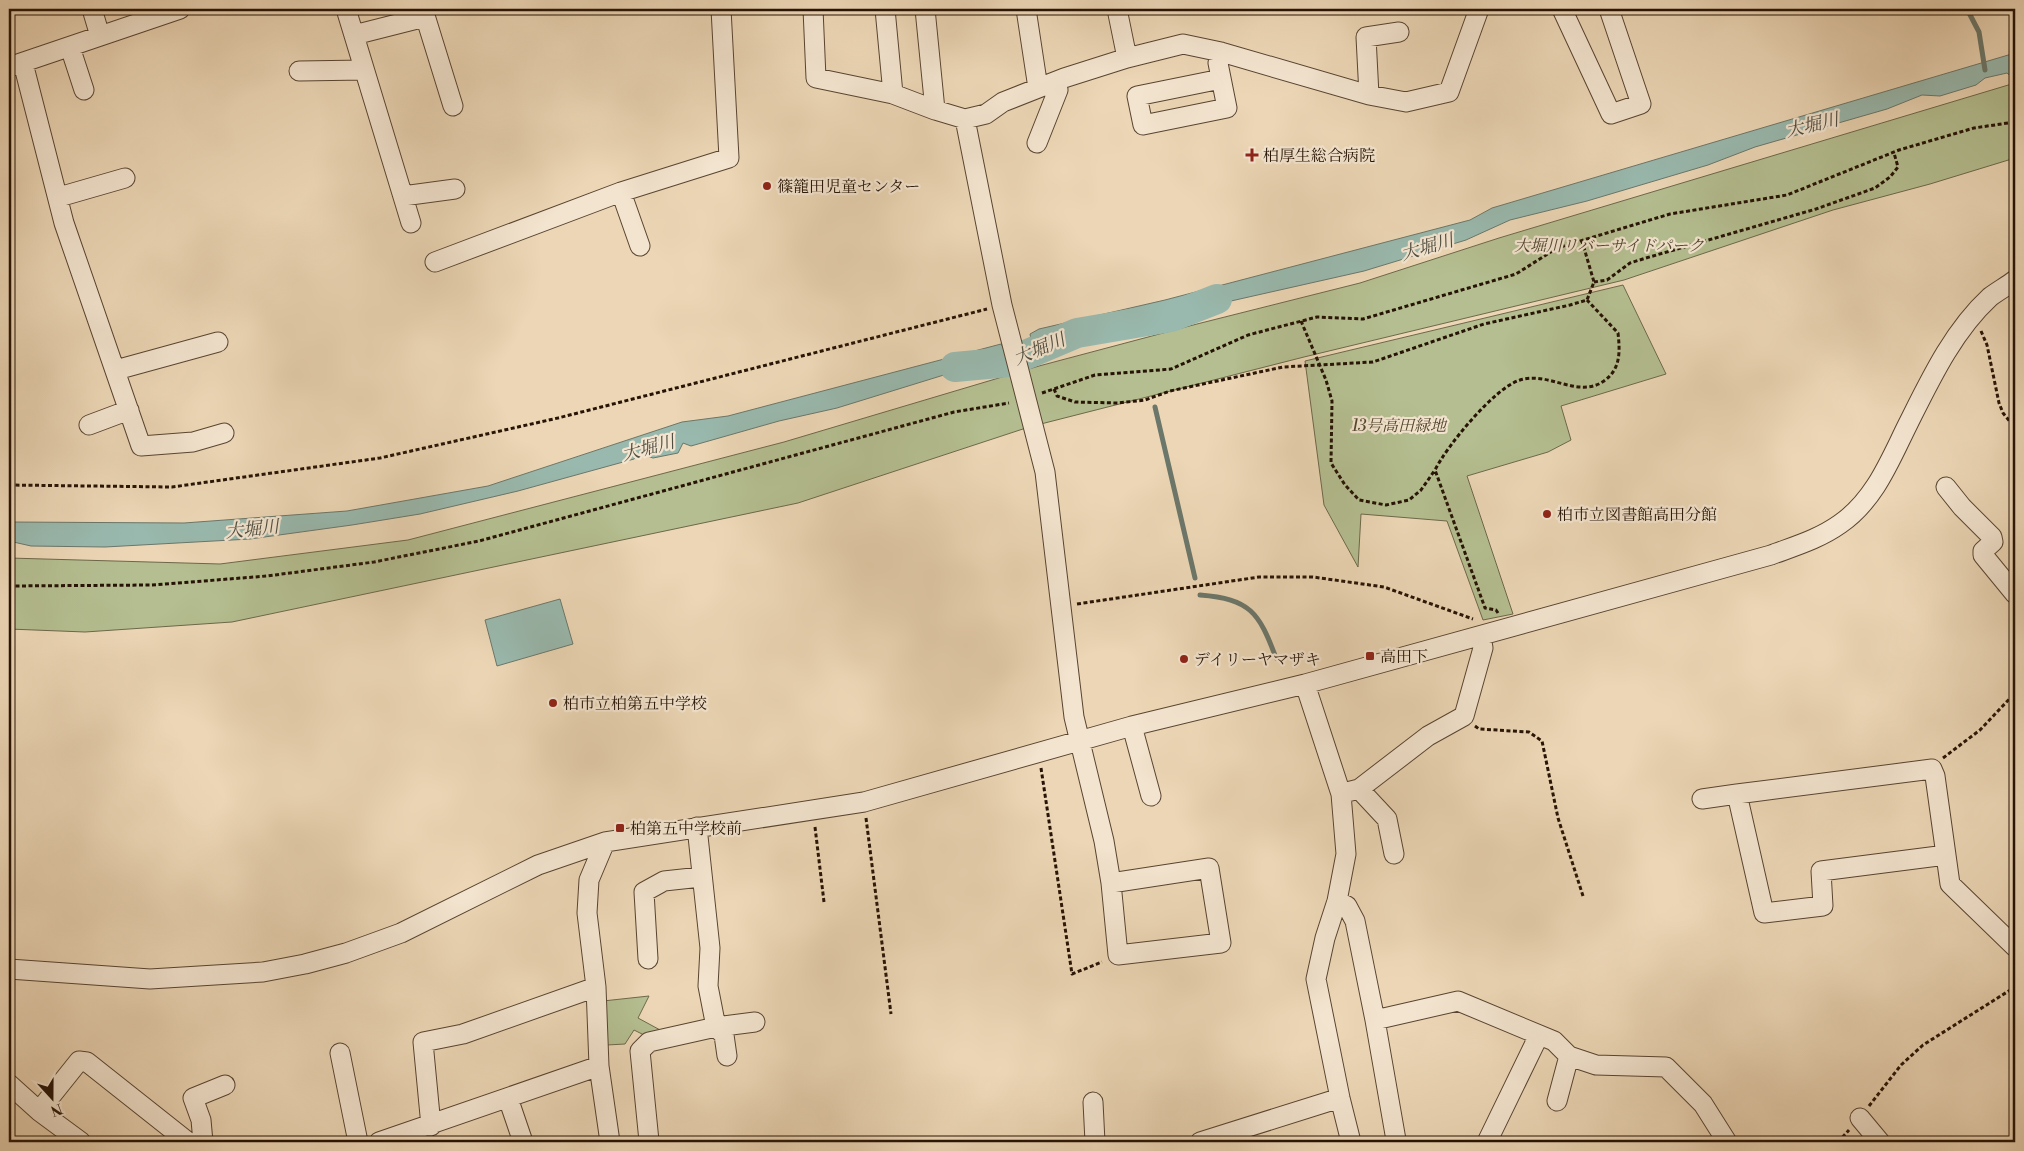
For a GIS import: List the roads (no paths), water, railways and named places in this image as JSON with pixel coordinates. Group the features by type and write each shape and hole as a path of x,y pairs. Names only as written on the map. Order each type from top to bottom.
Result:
{"street":[{"path":"92,9 100,36"},
{"path":"180,9 16,65 59,197 64,223 141,446 193,442 224,433"},
{"path":"346,9 411,223"},
{"path":"436,262 621,192 730,158 721,9"},
{"path":"813,9 816,78 894,94 965,119 986,114 1003,102 1046,85 1127,58 1183,44 1221,52 1369,95 1406,102 1449,92 1479,9"},
{"path":"885,9 894,94"},
{"path":"925,9 935,110"},
{"path":"1026,9 1046,85"},
{"path":"1117,9 1127,58"},
{"path":"1562,9 1611,114 1641,104 1609,9"},
{"path":"354,35 424,13 453,106"},
{"path":"1369,95 1366,37 1399,32"},
{"path":"70,47 84,90"},
{"path":"1221,52 1218,63 1221,79"},
{"path":"298,70 364,70"},
{"path":"1037,143 1058,90 1046,85"},
{"path":"965,119 1002,305 1028,398 1045,472 1079,741 1104,841 1111,882 1118,955 1222,942 1210,868 1111,882"},
{"path":"59,197 125,178"},
{"path":"403,196 455,189"},
{"path":"621,192 640,246"},
{"path":"9,969 150,979 246,974 305,964 346,953 401,933 538,865 605,842 864,802 1132,726 1305,684 1491,630 1771,555 1811,541 1842,523 1869,496 1884,475 1946,353 1971,318 1991,297 2015,280"},
{"path":"116,370 218,342"},
{"path":"89,425 129,410"},
{"path":"1946,487 1962,507 1992,536 1993,542 1983,551 1983,555 2015,594"},
{"path":"1350,792 1428,736 1464,716 1482,648 1491,630"},
{"path":"1305,684 1350,792 1346,854 1337,901 1325,938 1316,979 1340,1098 1351,1142"},
{"path":"1132,726 1151,796"},
{"path":"1702,799 1932,769 1950,884 2015,947"},
{"path":"1350,792 1387,819 1394,854"},
{"path":"1737,794 1764,913 1823,906 1821,871 1946,855"},
{"path":"697,827 710,948 708,986 716,1027 724,1035 727,1056"},
{"path":"605,842 589,880 587,913 596,987 599,1066 610,1142"},
{"path":"648,959 644,892 664,881 701,877"},
{"path":"1337,901 1347,906 1355,921 1376,1020 1396,1140"},
{"path":"427,1132 424,1042 464,1034 596,987"},
{"path":"1376,1020 1458,1001 1554,1041 1569,1056 1596,1065 1666,1067 1703,1104 1726,1142"},
{"path":"649,1141 640,1051 649,1042 716,1027 755,1022"},
{"path":"1487,1142 1539,1035"},
{"path":"340,1053 358,1142"},
{"path":"1557,1101 1569,1056"},
{"path":"39,1111 79,1060 87,1062 188,1142"},
{"path":"379,1142 427,1132 508,1098 599,1066"},
{"path":"9,1084 39,1111 81,1142"},
{"path":"204,1142 201,1120 193,1098 225,1085"},
{"path":"508,1098 523,1142"},
{"path":"1200,1142 1340,1098"},
{"path":"1093,1102 1095,1142"},
{"path":"1860,1118 1880,1142"}],"water":[{"path":"2015,53 2015,77 2013,78 2007,73 1985,78 1976,85 1940,96 1922,95 1887,109 1755,147 1708,165 1587,201 1510,220 1466,240 1364,271 1098,331 1033,350 1030,334 1039,329 1165,300 1470,220 1492,208"},
{"path":"1001,344 1011,361 973,366 837,408 779,421 691,446 683,443 678,453 653,458 640,454 634,459 518,491 420,514 250,539 105,547 31,546 9,541 9,522 184,523 347,511 488,486 682,422 728,416"},
{"path":"560,599 573,644 497,666 485,620"}],"waterway":[{"path":"1967,9 1979,32 1985,70"},
{"name":"大堀川","path":"955,367 1009,362 1077,333 1171,317 1217,299"},
{"path":"1155,407 1195,578"},
{"path":"1200,595 1231,600 1250,611 1264,629 1276,658"}],"place":[{"name":"柏厚生総合病院","path":"1252,155"},
{"name":"篠籠田児童センター","path":"767,186"},
{"name":"柏市立図書館高田分館","path":"1547,514"},
{"name":"高田下","path":"1370,656"},
{"name":"デイリーヤマザキ","path":"1184,659"},
{"name":"柏市立柏第五中学校","path":"553,703"},
{"name":"柏第五中学校前","path":"620,828"}],"park label":[{"name":"大堀川リバーサイドパーク","path":"1609,245"},
{"name":"13号高田緑地","path":"1399,425"}]}
